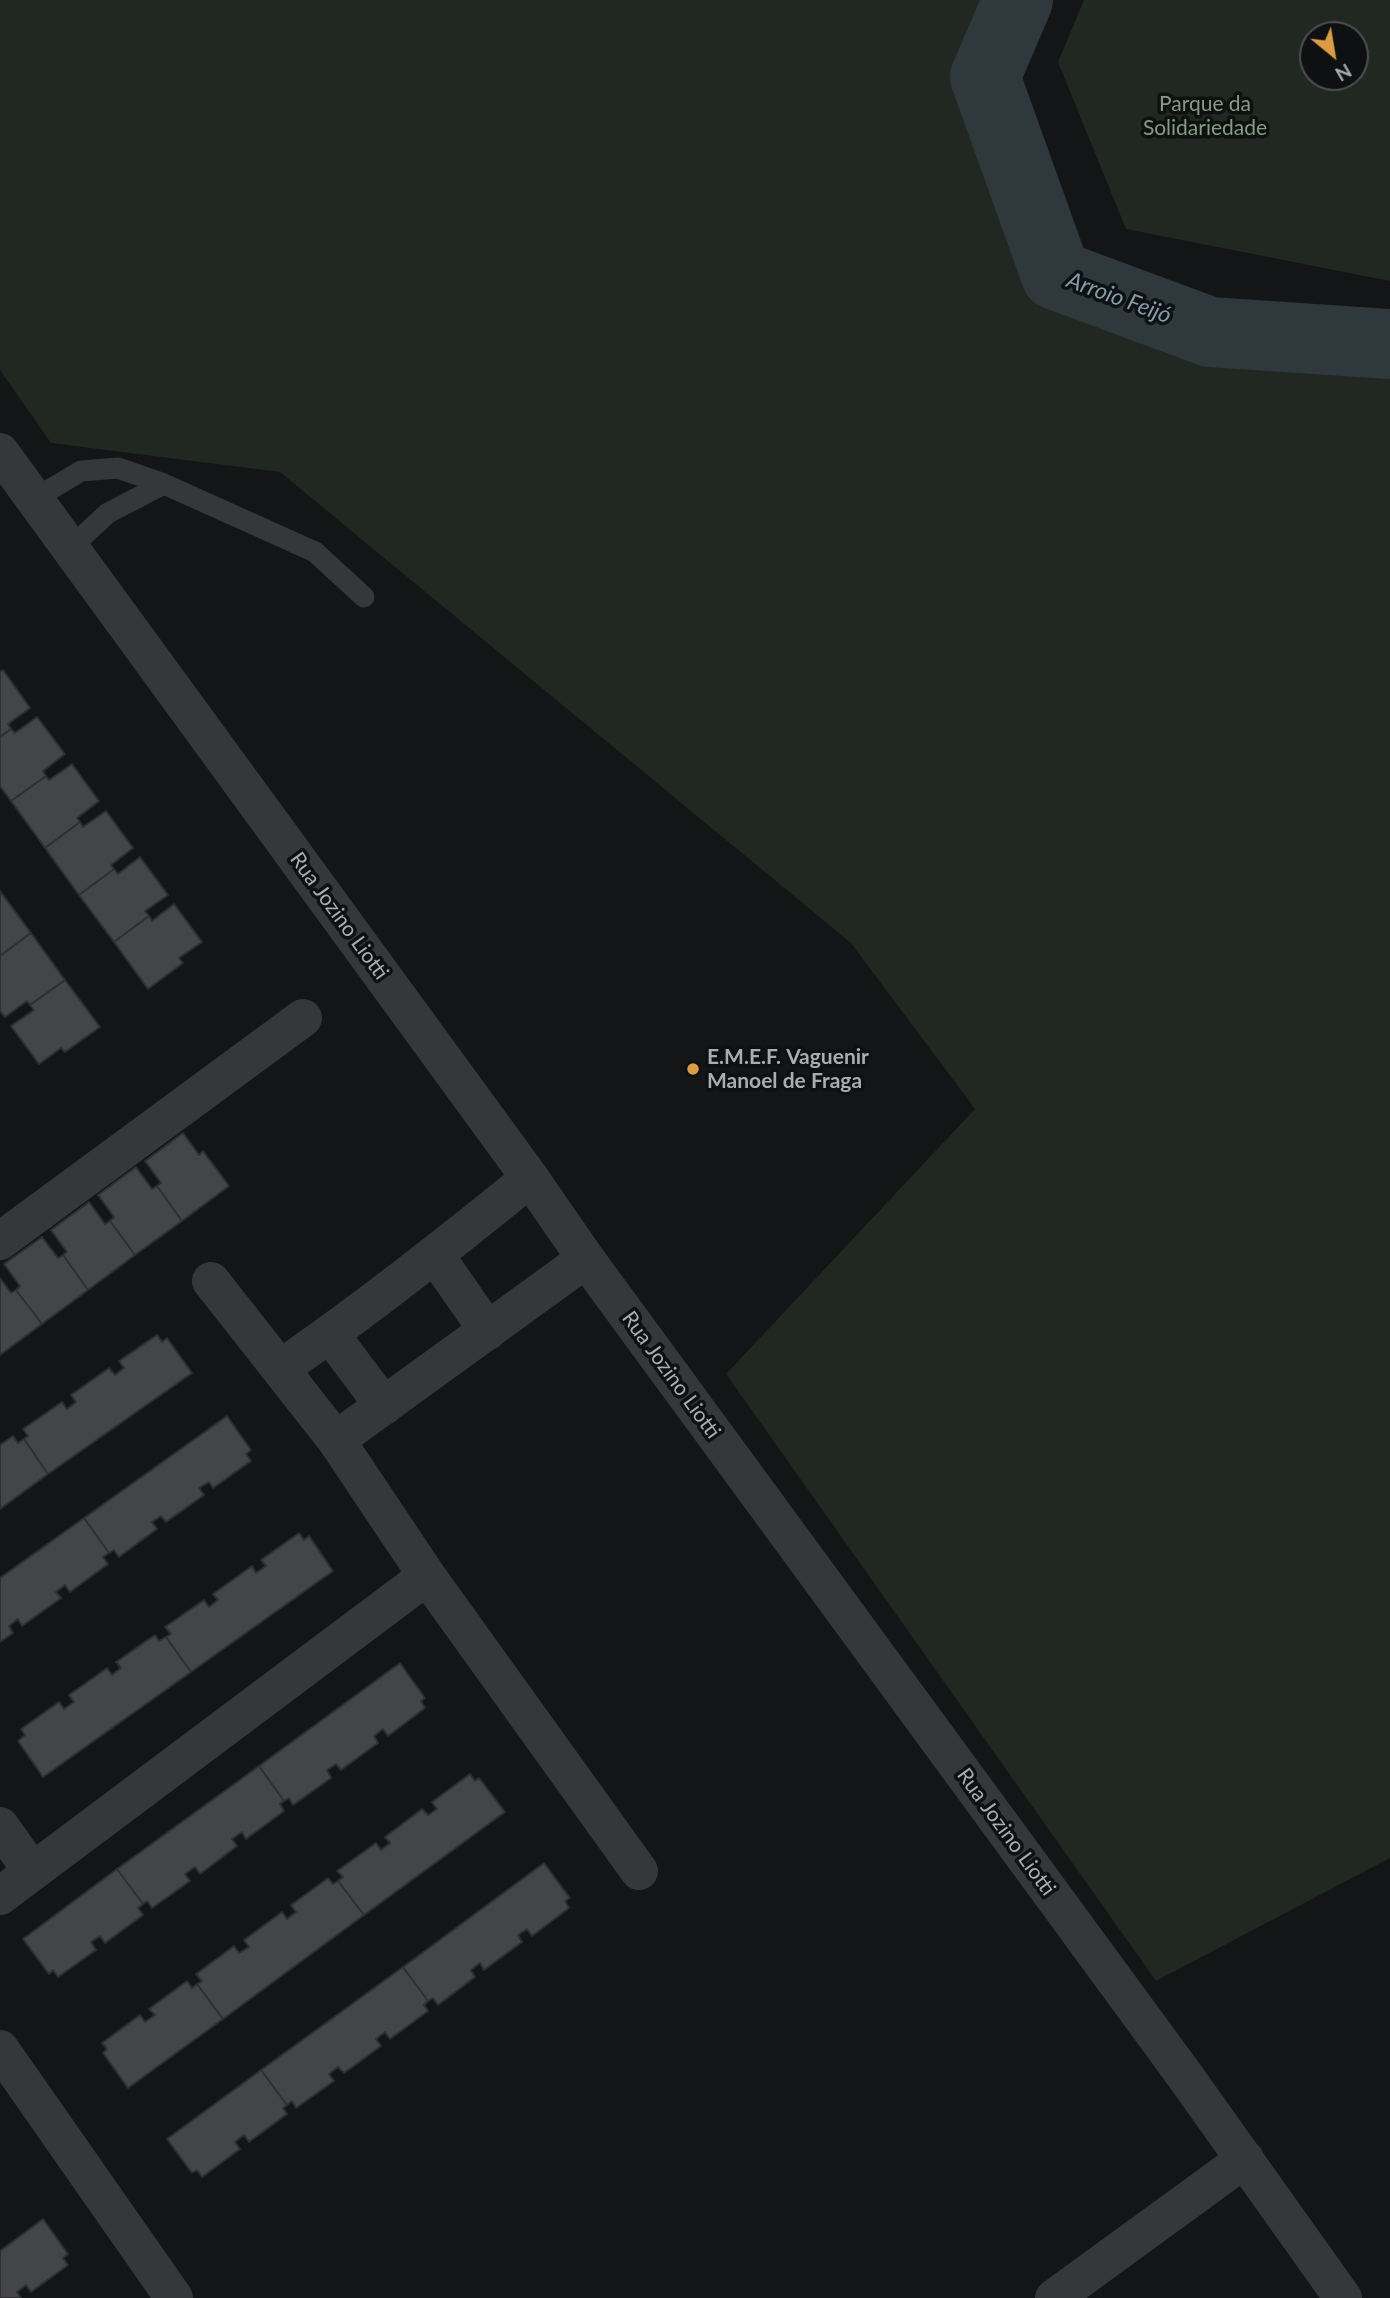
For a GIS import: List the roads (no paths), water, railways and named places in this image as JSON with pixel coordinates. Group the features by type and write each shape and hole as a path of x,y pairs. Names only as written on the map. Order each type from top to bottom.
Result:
{"street":[{"name":"Rua Jozino Liotti","path":"0,452 1245,2159 1343,2298"},
{"path":"0,1241 303,1018"},
{"path":"281,1368 435,1255 530,1178"},
{"path":"435,1255 488,1331"},
{"path":"336,1440 586,1259"},
{"path":"211,1281 336,1440 427,1576 639,1871"},
{"path":"330,1334 384,1406"},
{"path":"0,1896 427,1576"},
{"path":"0,1826 32,1871"},
{"path":"0,2049 174,2298"},
{"path":"1054,2298 1245,2159"}],"lane":[{"path":"34,499 81,471 118,468 164,484 315,552 364,597"},
{"path":"70,548 108,513 164,484"}],"waterway":[{"name":"Arroio Feijó","path":"1018,0 985,77 1056,275 1210,332 1390,344"}],"place":[{"name":"E.M.E.F. Vaguenir Manoel de Fraga","path":"693,1069"}],"park label":[{"name":"Parque da Solidariedade","path":"1205,116"}]}
